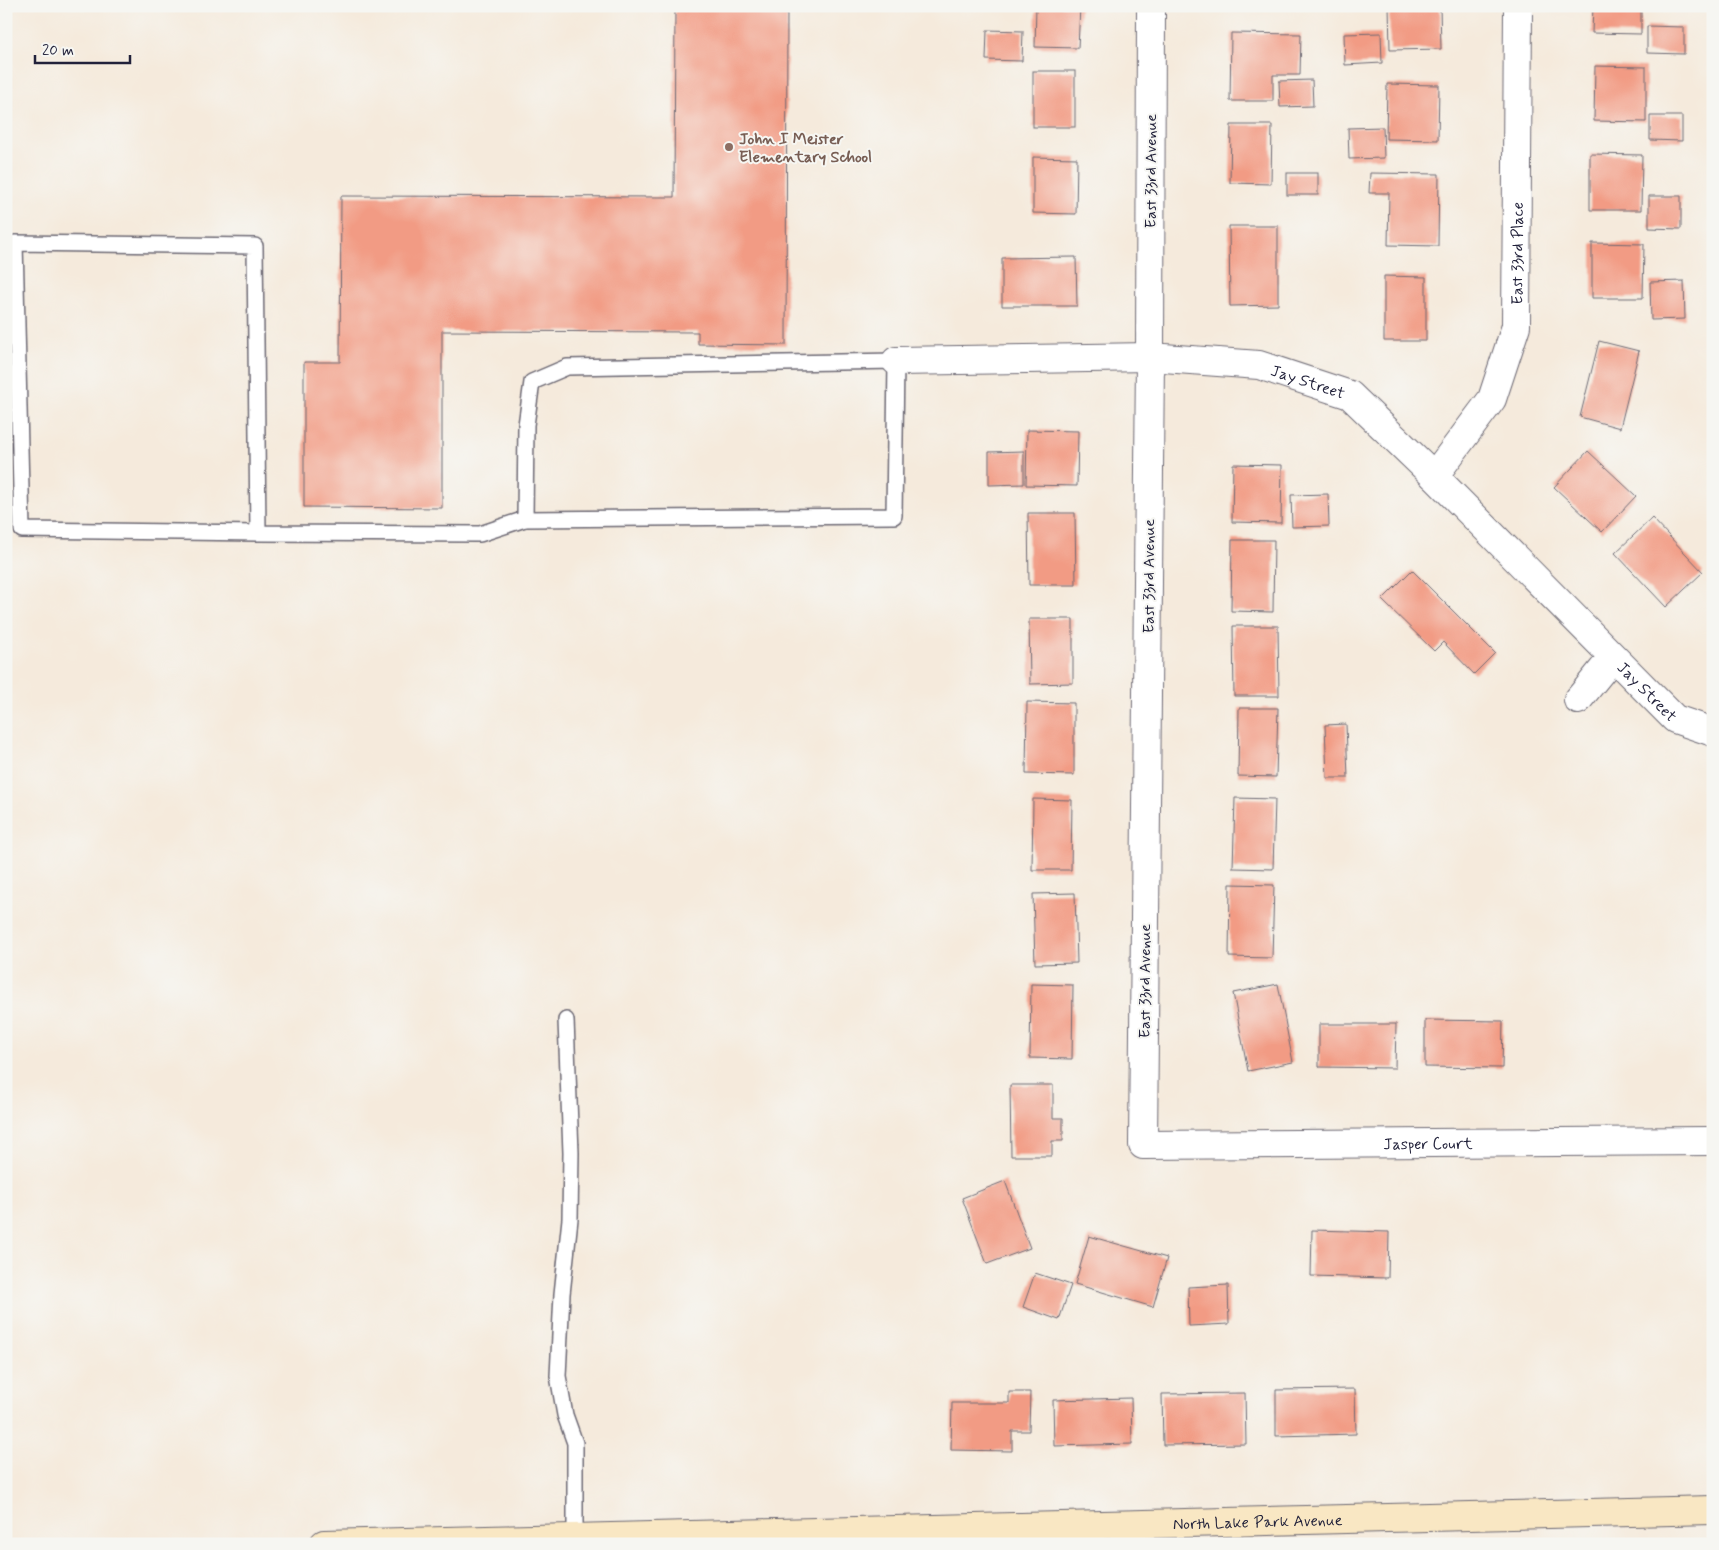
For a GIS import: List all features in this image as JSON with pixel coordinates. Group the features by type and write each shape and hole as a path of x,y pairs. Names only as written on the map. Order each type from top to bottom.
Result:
{"street":[{"name":"East 33rd Avenue","path":"1143,1145 1151,6"},
{"name":"East 33rd Place","path":"1434,476 1492,399 1516,326 1518,6"},
{"name":"Jay Street","path":"896,361 1150,357 1259,365 1350,395 1434,476 1675,719 1713,732"},
{"name":"Jay Street","path":"1578,700 1613,656"},
{"name":"Jasper Court","path":"1143,1145 1713,1141"},
{"name":"North Lake Park Avenue","path":"324,1544 1713,1510"}],"lane":[{"path":"258,533 255,246 15,243 22,530 258,533 480,534 525,519 894,516 896,361 567,367 532,382 526,425 525,519"},
{"path":"566,1020 571,1153 570,1219 562,1294 558,1376 565,1415 575,1443 574,1538"}],"building":[{"path":"675,6 787,6 786,345 698,344 698,332 442,331 442,508 304,507 304,362 340,362 341,196 674,197"},
{"path":"1036,6 1080,6 1078,48 1035,47"},
{"path":"1389,6 1440,6 1441,49 1390,50"},
{"path":"1593,6 1641,6 1641,34 1592,33"},
{"path":"1647,26 1684,27 1684,54 1647,53"},
{"path":"987,30 1023,31 1022,61 986,60"},
{"path":"1231,33 1301,34 1300,75 1273,75 1273,101 1230,101"},
{"path":"1381,33 1382,63 1345,65 1344,34"},
{"path":"1595,66 1646,67 1646,122 1594,121"},
{"path":"1033,71 1075,71 1075,127 1033,127"},
{"path":"1312,80 1313,106 1280,107 1279,81"},
{"path":"1387,84 1439,85 1438,140 1386,139"},
{"path":"1650,116 1682,116 1682,141 1650,140"},
{"path":"1231,125 1272,125 1271,184 1230,183"},
{"path":"1383,127 1384,158 1349,159 1348,128"},
{"path":"1590,154 1642,155 1641,210 1590,210"},
{"path":"1033,157 1077,158 1076,214 1033,213"},
{"path":"1287,173 1318,173 1318,195 1287,195"},
{"path":"1370,173 1439,174 1438,246 1388,245 1389,193 1369,193"},
{"path":"1649,196 1681,196 1681,229 1649,228"},
{"path":"1229,226 1278,226 1278,305 1230,306"},
{"path":"1592,243 1644,244 1643,298 1592,298"},
{"path":"1076,257 1077,306 1002,306 1002,258"},
{"path":"1384,276 1426,277 1426,341 1384,341"},
{"path":"1684,281 1685,319 1651,320 1650,282"},
{"path":"1599,341 1639,351 1620,428 1580,417"},
{"path":"1027,430 1078,431 1077,486 1026,485"},
{"path":"1024,451 1024,484 989,485 989,452"},
{"path":"1588,451 1636,496 1602,532 1554,487"},
{"path":"1233,464 1282,465 1281,523 1232,522"},
{"path":"1328,494 1329,526 1292,527 1291,495"},
{"path":"1028,513 1075,513 1076,585 1029,585"},
{"path":"1652,518 1703,572 1666,607 1615,553"},
{"path":"1232,540 1274,540 1273,612 1231,611"},
{"path":"1412,570 1495,653 1474,674 1443,642 1434,651 1382,600"},
{"path":"1029,619 1073,619 1073,683 1030,684"},
{"path":"1233,626 1278,626 1279,696 1234,696"},
{"path":"1027,702 1074,703 1074,775 1026,774"},
{"path":"1239,708 1278,708 1276,777 1238,776"},
{"path":"1346,724 1348,778 1327,778 1325,725"},
{"path":"1235,798 1275,799 1273,869 1233,868"},
{"path":"1033,799 1072,800 1071,870 1032,870"},
{"path":"1230,884 1274,885 1272,958 1229,957"},
{"path":"1075,893 1077,963 1035,964 1033,894"},
{"path":"1031,984 1073,985 1072,1059 1030,1058"},
{"path":"1278,984 1293,1062 1248,1071 1233,993"},
{"path":"1425,1020 1503,1021 1502,1068 1425,1067"},
{"path":"1319,1024 1396,1024 1395,1068 1319,1067"},
{"path":"1010,1085 1053,1085 1053,1118 1063,1118 1063,1141 1052,1141 1052,1156 1011,1156"},
{"path":"1005,1181 1030,1248 987,1264 962,1198"},
{"path":"1312,1230 1389,1232 1388,1278 1311,1276"},
{"path":"1089,1236 1167,1258 1153,1307 1075,1284"},
{"path":"1035,1273 1071,1285 1059,1320 1023,1307"},
{"path":"1228,1285 1229,1324 1189,1326 1188,1287"},
{"path":"1355,1389 1356,1434 1276,1436 1276,1390"},
{"path":"1009,1392 1030,1392 1029,1431 1012,1431 1012,1451 951,1450 952,1403 1009,1403"},
{"path":"1245,1393 1246,1444 1163,1445 1162,1394"},
{"path":"1131,1398 1132,1444 1054,1446 1053,1400"}],"place":[{"name":"John I Meister Elementary School","path":"729,147"}]}
